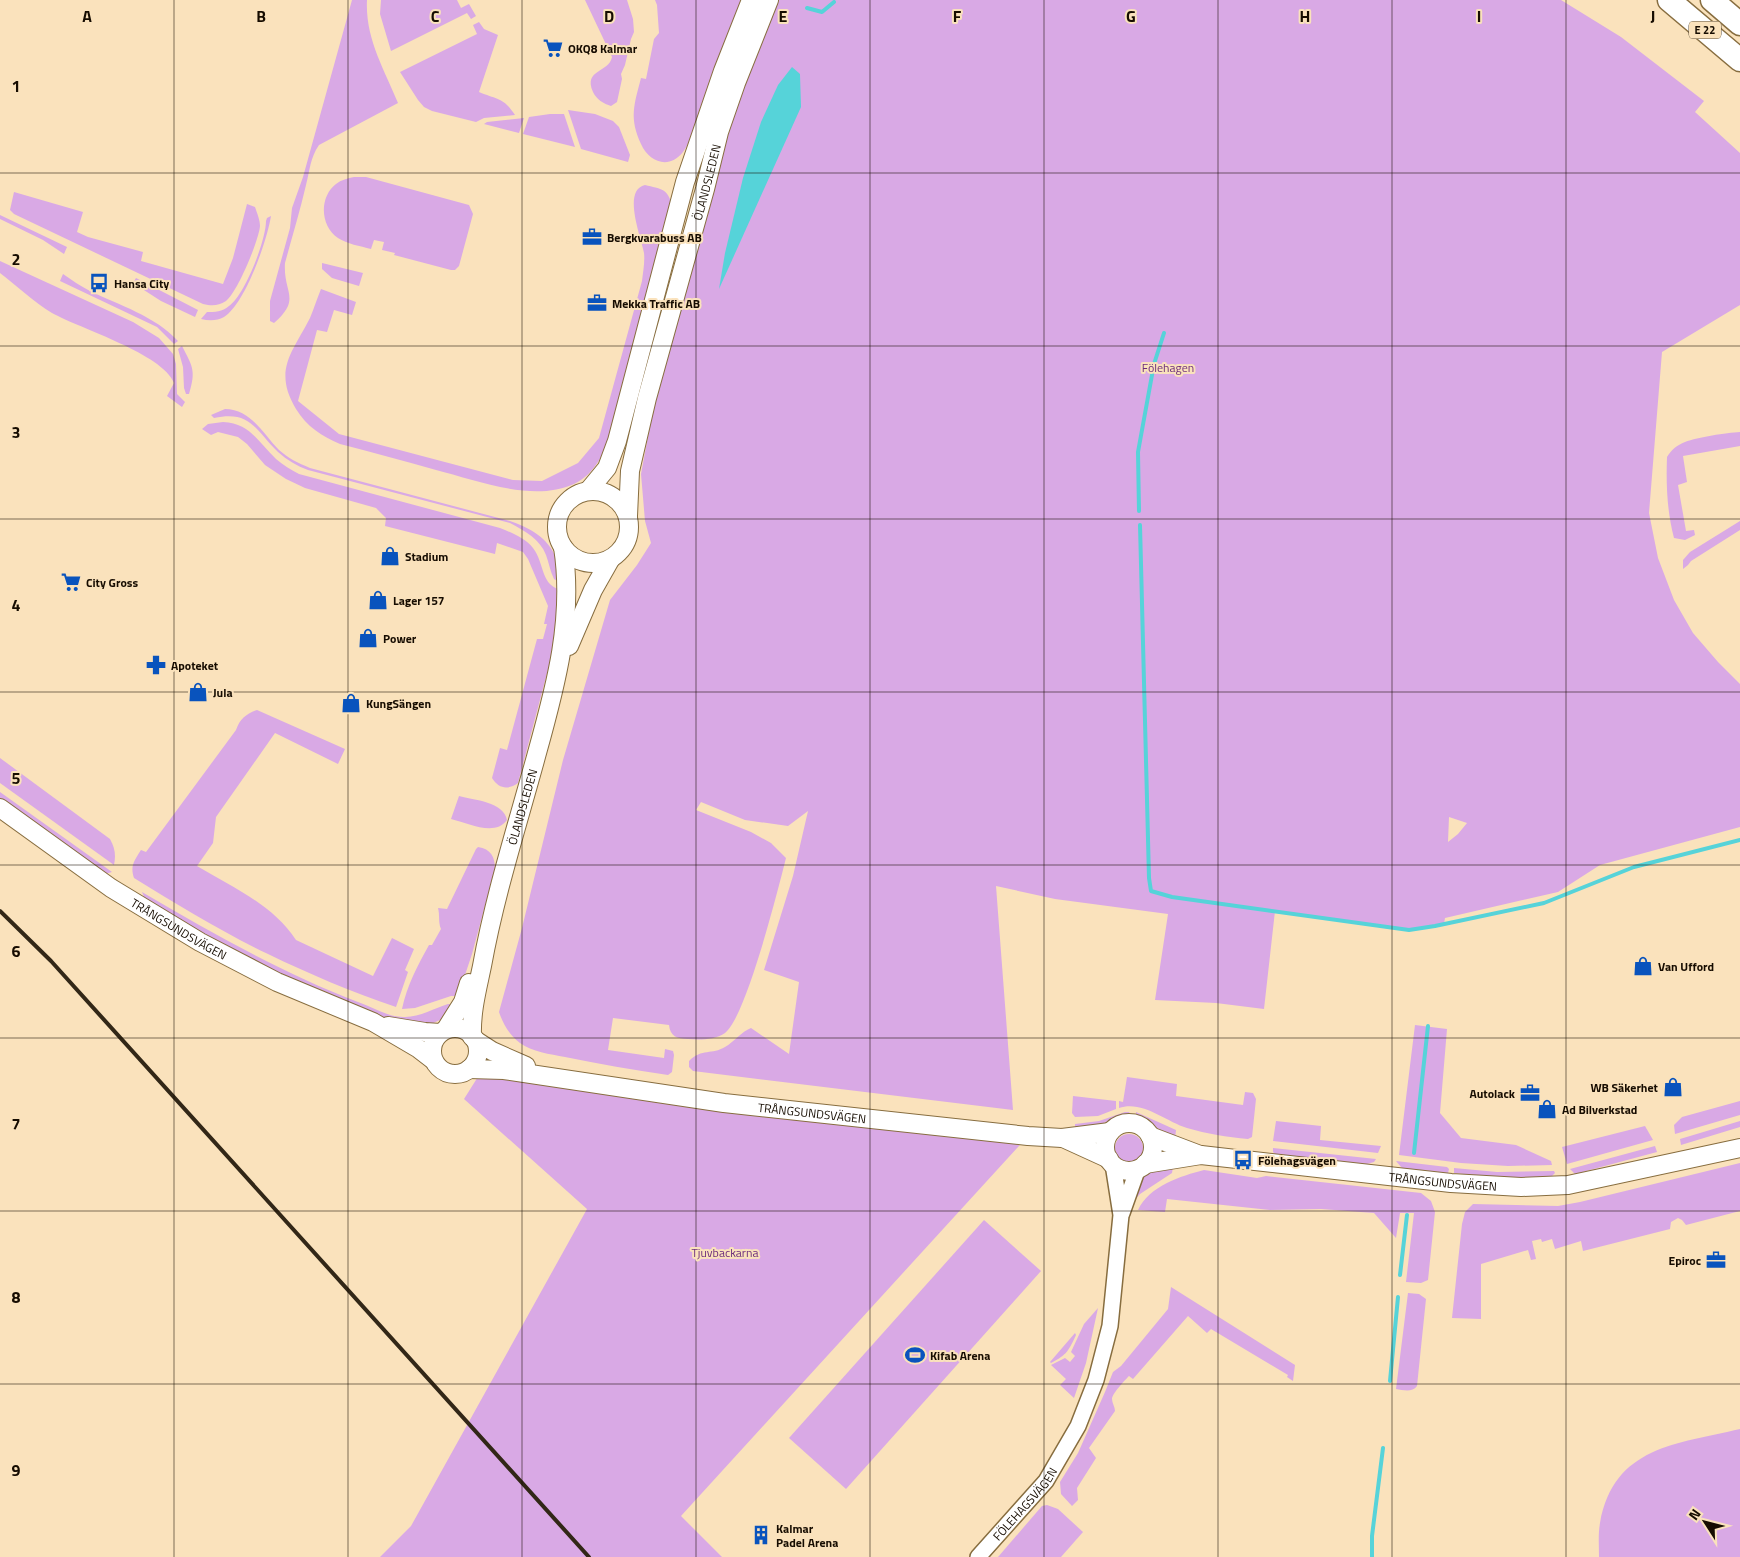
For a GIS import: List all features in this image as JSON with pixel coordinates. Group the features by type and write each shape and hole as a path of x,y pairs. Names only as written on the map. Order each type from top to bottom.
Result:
{"highway":[{"name":"E 22","path":"1669,0 1740,60"},
{"name":"E 22","path":"1712,0 1740,24"}],"main road":[{"name":"ÖLANDSLEDEN","path":"559,672 566,622 567,584 563,547 558,536 557,524 560,513 568,501 578,494 588,491 607,468 617,441 684,182 723,71 751,0"},
{"name":"ÖLANDSLEDEN","path":"474,1038 471,1019 486,941 559,672 576,627 584,587 604,562 620,552 627,541 630,529 628,516 630,470 647,398 719,132 769,0"},
{"path":"588,491 598,491 617,499 624,507 628,516"},
{"path":"563,547 570,556 585,563 604,562"},
{"name":"TRÅNGSUNDSVÄGEN","path":"0,808 111,888 200,942 277,982 372,1022 432,1059"},
{"name":"ÖLANDSLEDEN","path":"443,1031 463,1002 475,964 486,941"},
{"name":"TRÅNGSUNDSVÄGEN","path":"372,1022 407,1030 443,1031"},
{"path":"461,1029 474,1038 478,1048 477,1058 469,1069 458,1074 449,1073 442,1070 432,1059 432,1045 443,1031 461,1029"},
{"name":"TRÅNGSUNDSVÄGEN","path":"474,1038 510,1061 564,1080"},
{"name":"TRÅNGSUNDSVÄGEN","path":"469,1069 504,1070 734,1104 1028,1136 1062,1138 1110,1132"},
{"path":"1131,1123 1139,1125 1150,1136 1152,1151 1142,1166 1124,1170 1111,1162 1105,1146 1110,1132 1116,1127 1131,1123"},
{"name":"TRÅNGSUNDSVÄGEN","path":"1150,1136 1201,1155 1451,1183 1521,1187 1568,1185 1740,1148"},
{"name":"TRÅNGSUNDSVÄGEN","path":"1062,1138 1111,1162"},
{"name":"TRÅNGSUNDSVÄGEN","path":"1683,1159 1740,1139"},
{"name":"TRÅNGSUNDSVÄGEN","path":"1142,1166 1201,1155"}],"street":[{"name":"FÖLEHAGSVÄGEN","path":"978,1557 1046,1481 1078,1426 1096,1380 1110,1326 1121,1215 1111,1162"},
{"name":"FÖLEHAGSVÄGEN","path":"1121,1215 1142,1166"}],"green space":[{"path":"352,0 367,0 367,14 372,40 398,103 319,145 316,150 285,263 289,301 282,315 274,323 270,321 270,301 290,228 292,208 303,177"},
{"path":"381,0 457,0 461,8 469,4 476,16 471,19 467,13 391,51 380,14"},
{"path":"585,0 627,0 633,19 634,32 621,74 622,79 617,102 611,106 603,103 596,97 591,85 591,79 594,75 610,62 612,57"},
{"path":"655,0 742,0 716,64 689,142 678,158 666,162 654,159 645,150 637,135 634,119 635,104 641,78 646,79 654,39 659,33"},
{"name":"Fölehagen","path":"778,0 1561,0 1621,37 1704,101 1695,112 1740,153 1740,305 1662,352 1649,513 1658,558 1674,600 1693,633 1740,684 1740,827 1600,865 1558,892 1445,918 1444,924 1409,930 1275,911 1264,1009 1216,1003 1155,1000 1168,914 1055,899 996,886 1013,1110 693,1071 689,1067 689,1061 698,1054 716,1051 725,1047 751,1028 789,1054 799,982 764,970 793,876 808,811 788,826 745,820 701,802 696,810 751,832 771,843 786,858 751,979 733,1022 725,1033 707,1039 681,1038 671,1032 669,1025 613,1018 608,1050 664,1058 665,1049 673,1051 672,1072 668,1075 547,1054 530,1049 520,1043 507,1029 499,1012 522,928 563,760 610,600 651,543 645,521 641,474 654,404 726,138 743,88","holes":["1449,817 1467,823 1458,834 1448,842"]},
{"path":"479,22 484,29 498,35 479,92 503,102 515,115 484,118 476,122 432,111 424,107 400,72 477,34 473,25"},
{"path":"568,110 595,114 613,121 619,127 630,155 628,162 581,149"},
{"path":"564,114 575,147 523,134 529,117"},
{"path":"524,118 519,133 484,124 487,122"},
{"path":"354,177 366,177 469,205 473,214 459,266 455,270 451,270 382,250 384,242 374,240 371,249 349,243 332,233 325,219 324,204 327,196 330,190 340,181"},
{"path":"645,185 666,192 672,206 612,433 598,462 588,475 581,480 558,489 541,491 523,491 486,484 340,444 315,430 296,409 289,395 286,383 288,362 310,318 321,289 356,302 352,315 334,310 327,332 317,330 298,401 339,434 513,480 542,481 578,463 599,438 642,281 644,253 634,204 638,189"},
{"path":"14,192 83,212 77,232 88,237 143,252 141,261 223,284 233,258 247,204 255,207 259,219 259,233 247,266 231,296 220,304 203,304 14,214 10,210"},
{"path":"0,215 67,247 64,254 43,240 0,219"},
{"path":"271,216 260,256 240,299 224,317 213,320 201,319 207,312 226,308 242,291 259,253 267,218"},
{"path":"0,261 133,322 159,338 173,354 176,364 177,394 185,402 182,407 167,396 174,383 167,372 138,352 45,309 0,273"},
{"path":"322,263 363,273 359,286 332,278 322,269"},
{"path":"63,274 90,291 148,318 169,332 178,341 174,344 157,327 60,281"},
{"path":"136,278 198,310 195,317 161,301 133,283"},
{"path":"182,346 189,359 193,374 189,394 186,394 184,388 183,367 178,349"},
{"path":"225,409 242,413 256,423 282,453 310,468 524,526 543,539 553,551 557,561 559,582 554,579 551,573 546,555 540,544 526,532 510,523 308,470 281,455 257,429 244,419 226,416 214,418 211,415"},
{"path":"223,422 240,426 253,434 276,459 299,474 500,528 530,544 537,554 544,574 550,584 563,590 561,614 550,662 518,783 511,787 504,787 492,778 500,748 507,750 537,639 543,639 547,624 544,624 548,606 528,559 523,552 497,543 495,554 385,526 386,518 376,508 305,488 286,479 265,465 247,444 238,437 218,432 211,435 202,429 208,424"},
{"path":"1740,432 1740,446 1683,456 1687,482 1678,485 1686,531 1694,530 1695,535 1685,540 1674,538 1670,518 1667,478 1667,457 1670,452 1679,445 1697,438"},
{"path":"1740,521 1740,530 1691,561 1683,569 1683,560 1690,552"},
{"path":"257,710 345,749 338,764 275,733 216,817 213,843 197,866 251,897 275,916 296,940 373,976 392,938 414,949 405,970 408,972 396,1007 299,969 251,946 134,878 133,864 141,850 146,852 236,730 239,723 247,715"},
{"path":"0,758 110,839 115,852 114,865 0,783"},
{"path":"0,792 112,872 105,874 0,798"},
{"path":"459,796 487,803 500,809 505,814 507,820 496,828 488,828 473,826 451,819"},
{"path":"478,847 491,854 495,869 472,954 458,996 451,996 415,1008 402,1009 417,968 429,945 432,945 441,929 438,908 447,909"},
{"path":"142,892 275,965 330,991 387,1014 411,1017 448,1004 454,1004 444,1018 427,1026 395,1022 274,971 203,934 145,899"},
{"path":"1415,1025 1447,1029 1440,1113 1461,1138 1516,1145 1551,1161 1552,1165 1508,1166 1461,1163 1399,1155"},
{"name":"Tjuvbackarna","path":"481,1072 1028,1136 681,1516 722,1557 380,1557 411,1526 587,1209 464,1099"},
{"path":"1127,1077 1177,1084 1176,1096 1243,1105 1245,1092 1253,1093 1256,1099 1252,1137 1248,1139 1202,1132 1179,1125 1145,1109 1128,1106 1119,1108 1119,1101 1123,1102"},
{"path":"1073,1096 1116,1101 1116,1109 1098,1116 1075,1117 1072,1113"},
{"path":"1740,1101 1740,1115 1675,1134 1674,1125 1682,1117"},
{"path":"1125,1112 1130,1114 1099,1125 1075,1127 1075,1124 1099,1121"},
{"path":"1136,1112 1176,1130 1175,1139 1136,1115"},
{"path":"1276,1121 1321,1126 1320,1140 1381,1146 1378,1153 1273,1141"},
{"path":"1740,1121 1740,1127 1681,1145 1680,1139"},
{"path":"1645,1126 1653,1140 1567,1164 1562,1147"},
{"path":"1129,1134 1139,1138 1143,1148 1139,1158 1129,1162 1119,1158 1115,1148 1119,1138"},
{"path":"1655,1146 1657,1152 1575,1174 1570,1169"},
{"path":"1273,1148 1376,1159 1374,1162 1367,1164 1275,1154"},
{"path":"1396,1161 1447,1167 1449,1169 1448,1173 1402,1168"},
{"path":"1740,1163 1740,1211 1686,1225 1678,1218 1671,1222 1670,1229 1583,1251 1581,1241 1555,1249 1552,1239 1542,1242 1541,1239 1532,1241 1536,1259 1531,1260 1528,1250 1481,1264 1481,1319 1452,1318 1462,1224 1465,1212 1473,1204 1558,1206"},
{"path":"1173,1167 1172,1173 1140,1194 1133,1202 1139,1185 1145,1176 1155,1171"},
{"path":"1454,1168 1497,1172 1554,1171 1555,1173 1551,1177 1513,1179 1454,1173"},
{"path":"1204,1170 1257,1178 1266,1176 1421,1193 1431,1201 1435,1212 1428,1280 1421,1283 1406,1282 1414,1213 1400,1213 1396,1238 1374,1213 1321,1209 1270,1210 1167,1199 1165,1212 1138,1210 1150,1194 1166,1183"},
{"name":"Kifab Arena","path":"984,1220 1041,1271 846,1489 789,1438"},
{"path":"1171,1287 1295,1365 1293,1381 1287,1377 1288,1375 1211,1329 1207,1333 1188,1316 1133,1379 1129,1376 1114,1394 1112,1399 1115,1411 1089,1448 1096,1458 1077,1488 1078,1500 1072,1506 1061,1494 1060,1482 1078,1453 1113,1372 1121,1366 1168,1309"},
{"path":"1408,1293 1419,1294 1426,1299 1417,1386 1413,1390 1396,1389"},
{"path":"1098,1308 1086,1363 1074,1398 1060,1385 1066,1379 1051,1365 1065,1358 1070,1362 1075,1356 1071,1352 1084,1324"},
{"path":"1075,1333 1076,1335 1067,1352 1051,1363 1050,1362"},
{"path":"1740,1429 1740,1557 1599,1557 1599,1527 1607,1497 1619,1478 1634,1463 1672,1445"},
{"path":"1047,1505 1058,1509 1083,1532 1061,1557 998,1557 1042,1506"}],"water":[{"path":"792,67 800,74 801,107 719,289 725,253 743,178 761,122 778,85"}],"waterway":[{"path":"807,8 822,12 834,2"},
{"path":"1139,511 1138,452 1154,364 1164,333"},
{"path":"1140,525 1149,878 1151,891 1172,897 1409,930 1544,903 1634,867 1740,840"},
{"path":"1414,1153 1428,1026"},
{"path":"1400,1275 1407,1215"},
{"path":"1390,1381 1398,1297"},
{"path":"1372,1557 1372,1536 1383,1448"}],"railway":[{"path":"0,911 51,961 589,1557"}],"place":[{"name":"OKQ8 Kalmar","path":"553,48"},
{"name":"Bergkvarabuss AB","path":"592,237"},
{"name":"Hansa City","path":"99,283"},
{"name":"Mekka Traffic AB","path":"597,303"},
{"name":"Stadium","path":"390,556"},
{"name":"City Gross","path":"71,582"},
{"name":"Lager 157","path":"378,600"},
{"name":"Power","path":"368,638"},
{"name":"Apoteket","path":"156,665"},
{"name":"Jula","path":"198,692"},
{"name":"KungSängen","path":"351,703"},
{"name":"Van Ufford","path":"1643,966"},
{"name":"WB Säkerhet","path":"1673,1087"},
{"name":"Autolack","path":"1530,1093"},
{"name":"Ad Bilverkstad","path":"1547,1109"},
{"name":"Fölehagsvägen","path":"1243,1160"},
{"name":"Epiroc","path":"1716,1260"},
{"name":"Kifab Arena","path":"915,1355"},
{"name":"Kalmar Padel Arena","path":"761,1535"}]}
